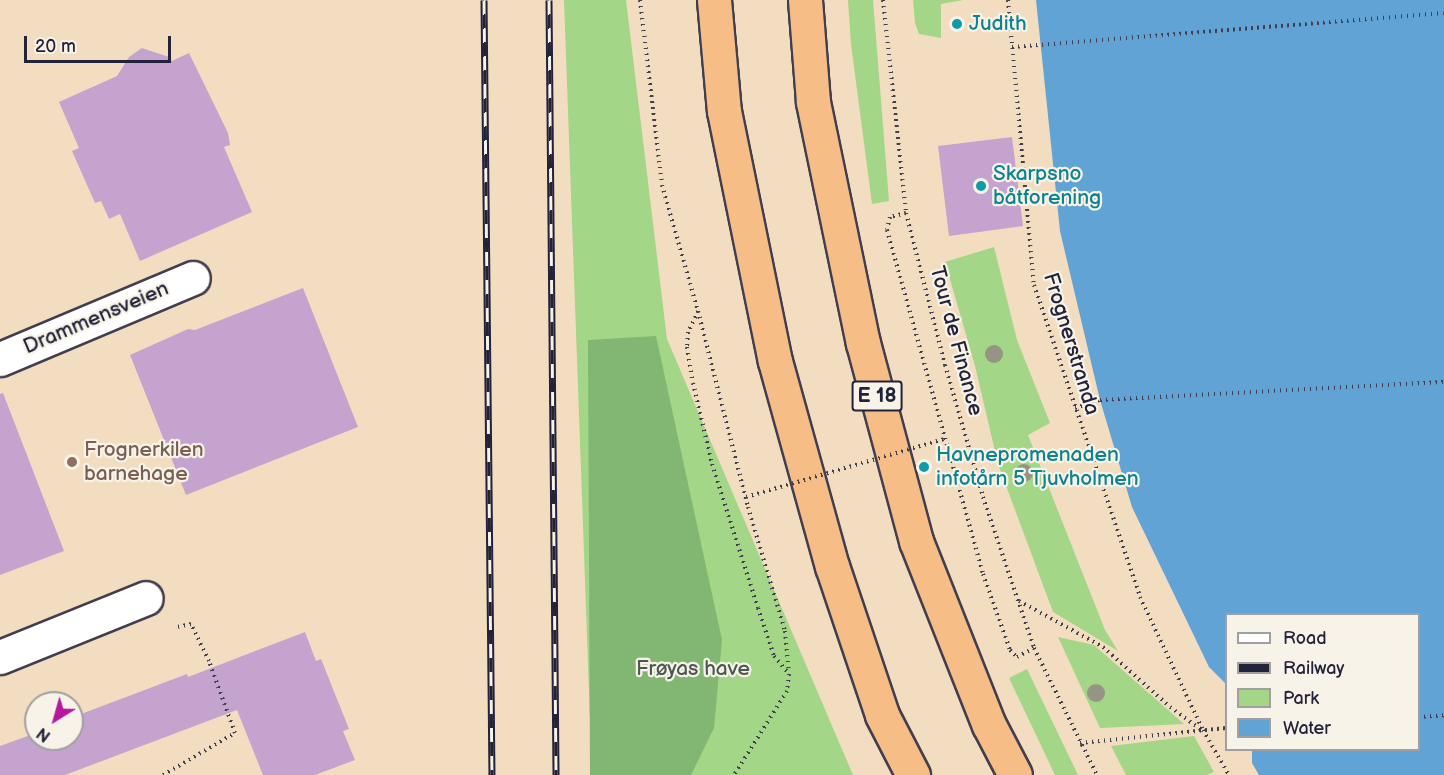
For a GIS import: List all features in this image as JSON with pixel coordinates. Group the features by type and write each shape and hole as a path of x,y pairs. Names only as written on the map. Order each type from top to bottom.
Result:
{"highway":[{"path":"714,0 724,111 776,361 832,566 882,715 913,775"},
{"name":"E 18","path":"805,0 813,102 863,344 916,541 989,725 1015,775"}],"street":[{"name":"Drammensveien","path":"0,359 193,278"},
{"path":"0,657 146,598"}],"path":[{"path":"640,0 662,184 698,311 746,498 785,631 789,674 787,691 734,775"},
{"name":"Tour de Finance","path":"883,0 906,213 983,497 1034,648 1097,775"},
{"name":"Frognerstranda","path":"1008,0 1034,285 1140,597 1203,730 1229,775"},
{"path":"1012,47 1444,13"},
{"path":"906,213 890,217 887,230 906,305 983,574 1010,650 1017,657 1034,648"},
{"path":"698,311 688,332 687,347 712,464 774,656 789,674"},
{"path":"1075,408 1100,400 1444,382"},
{"path":"746,498 944,439"},
{"path":"1019,601 1103,647 1170,706 1203,730"},
{"path":"163,775 235,733 208,661 191,624"},
{"path":"1420,717 1444,715"},
{"path":"1080,743 1225,728"}],"green space":[{"name":"Frøyas have","path":"564,0 626,0 667,339 853,775 592,775"},
{"path":"848,0 873,0 889,201 872,204 851,44"},
{"path":"913,0 963,0 941,4 941,38 919,34 915,23"},
{"path":"994,247 1017,340 1050,423 1028,435 1105,630 1118,651 1053,612 998,464 975,366 945,262"},
{"path":"656,336 722,640 714,728 691,775 590,775 588,340"},
{"path":"1058,637 1094,645 1184,724 1100,728"},
{"path":"1027,669 1078,775 1055,775 1009,678"},
{"path":"1194,736 1214,772 1207,775 1126,775 1111,746"}],"water":[{"path":"1036,0 1444,0 1444,775 1259,775 1252,763 1252,751 1420,751 1420,613 1225,613 1225,683 1209,667 1132,507 1100,400 1060,231"}],"building":[{"path":"142,48 169,57 172,61 189,53 228,133 230,145 224,147 252,212 140,261 120,214 109,219 101,201 95,203 72,151 79,148 59,102 117,76 129,57"},
{"name":"Skarpsno båtforening","path":"1012,137 1023,226 949,236 938,146"},
{"path":"303,288 358,427 186,495 130,355 188,329 195,330"},
{"path":"3,393 64,551 0,575 0,394"},
{"path":"305,632 316,661 321,659 349,729 343,731 355,760 315,775 263,775 237,710 65,775 0,775 0,746 24,737 24,751 84,751 84,713 187,674 188,677"}],"railway":[{"path":"484,0 492,775"},
{"path":"549,0 556,775"}],"place":[{"name":"Judith","path":"957,24"},
{"name":"Skarpsno båtforening","path":"981,186"},
{"name":"Frognerkilen barnehage","path":"72,462"},
{"name":"Havnepromenaden infotårn 5 Tjuvholmen","path":"924,467"}]}
